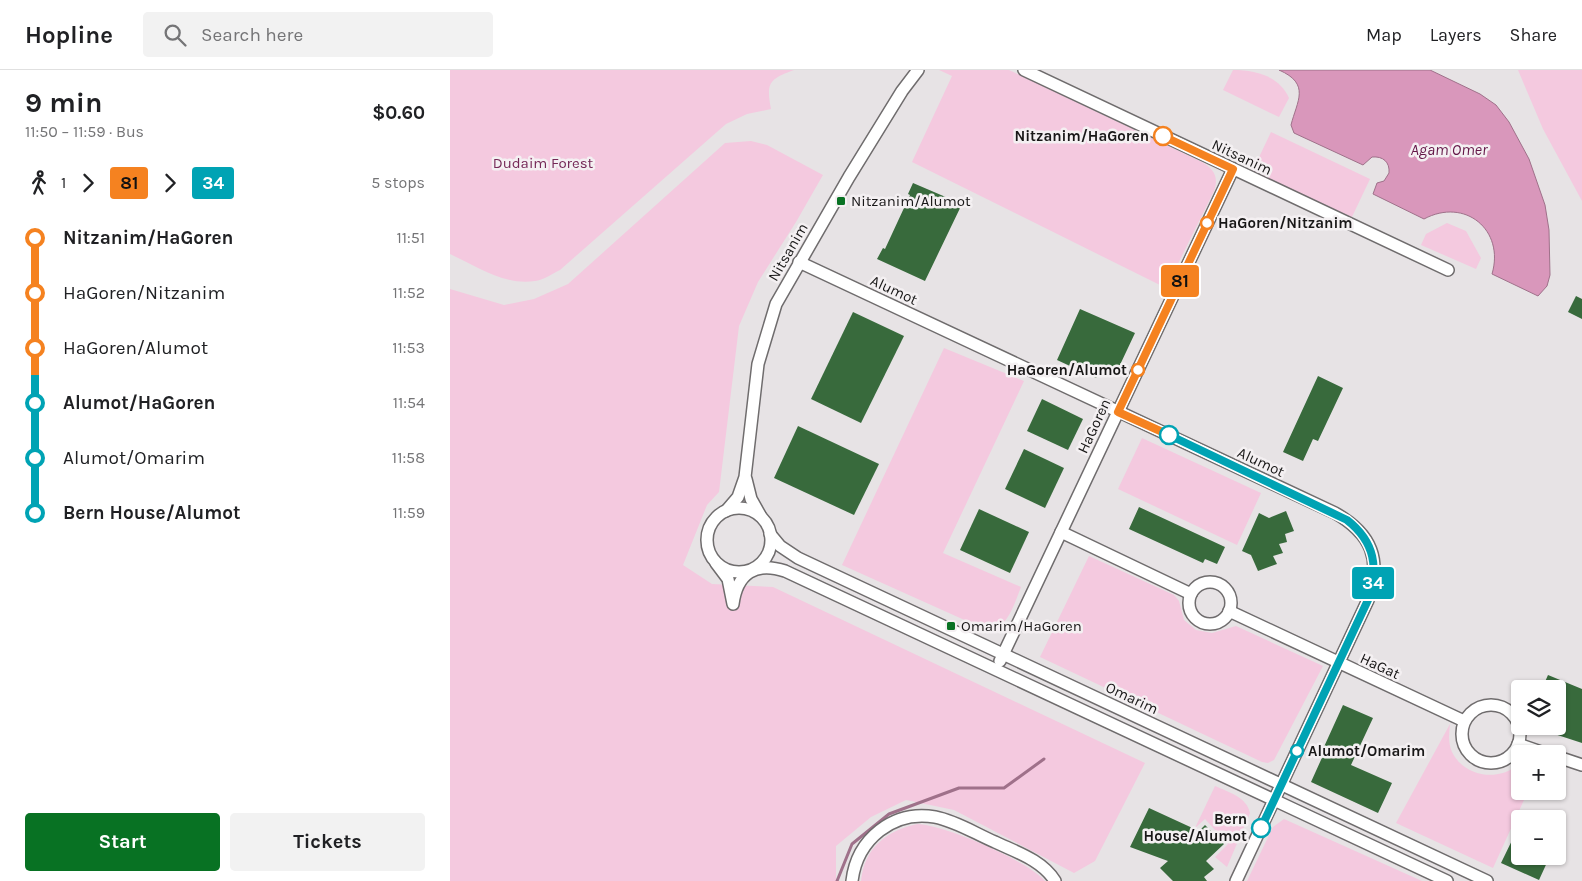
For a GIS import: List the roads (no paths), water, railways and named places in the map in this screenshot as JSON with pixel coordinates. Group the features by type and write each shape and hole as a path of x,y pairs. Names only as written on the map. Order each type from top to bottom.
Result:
{"street":[{"name":"Nitsanim","path":"726,511 738,497 746,472 754,389 762,348 776,304 849,177 902,91 918,70"},
{"name":"Nitsanim","path":"1024,70 1448,270"},
{"name":"HaGoren","path":"996,670 1233,169"},
{"name":"Alumot","path":"799,262 1335,513 1357,528 1370,548 1374,559 1374,579 1368,600 1236,881"},
{"name":"Nitsanim","path":"746,472 749,494 761,518"},
{"path":"745,509 761,518 770,534 768,553 761,563 739,582 733,604 728,578 716,563 707,547 707,534 716,518 726,511 745,509"},
{"path":"1061,532 1191,594"},
{"name":"Omarim","path":"770,534 780,546 798,558 1487,881"},
{"path":"716,563 732,572 766,567 785,571 1447,881"},
{"path":"1201,584 1218,584 1229,595 1229,611 1218,622 1201,622 1190,611 1191,594 1201,584"},
{"name":"HaGat","path":"1229,611 1464,721"},
{"path":"1491,705 1502,707 1511,713 1518,723 1520,734 1518,744 1511,755 1502,761 1491,763 1479,761 1470,755 1464,745 1461,734 1464,721 1470,713 1479,707 1491,705"},
{"path":"1566,760 1582,765"},
{"path":"852,881 860,852 871,838 884,826 900,819 918,816 936,817 955,824 1026,857 1047,870 1055,881"}],"water":[{"name":"Agam Omer","path":"1279,70 1430,70 1480,94 1496,105 1509,122 1529,159 1545,205 1549,230 1550,275 1547,286 1538,296 1492,274 1493,244 1487,231 1467,215 1454,212 1439,213 1424,219 1373,194 1377,183 1384,181 1389,173 1385,160 1372,157 1363,165 1294,133 1291,125 1298,101 1298,87 1289,75"}],"waterway":[{"path":"837,881 852,844 889,814 959,788 1004,788 1044,759"}],"place":[{"name":"Nitzanim/HaGoren","path":"1163,136"},
{"name":"Nitzanim/Alumot","path":"841,201"},
{"name":"HaGoren/Nitzanim","path":"1207,223"},
{"name":"HaGoren/Alumot","path":"1138,370"},
{"name":"Omarim/HaGoren","path":"951,626"},
{"name":"Alumot/Omarim","path":"1297,751"},
{"name":"Bern House/Alumot","path":"1261,828"}],"park label":[{"name":"Dudaim Forest","path":"543,163"}]}
